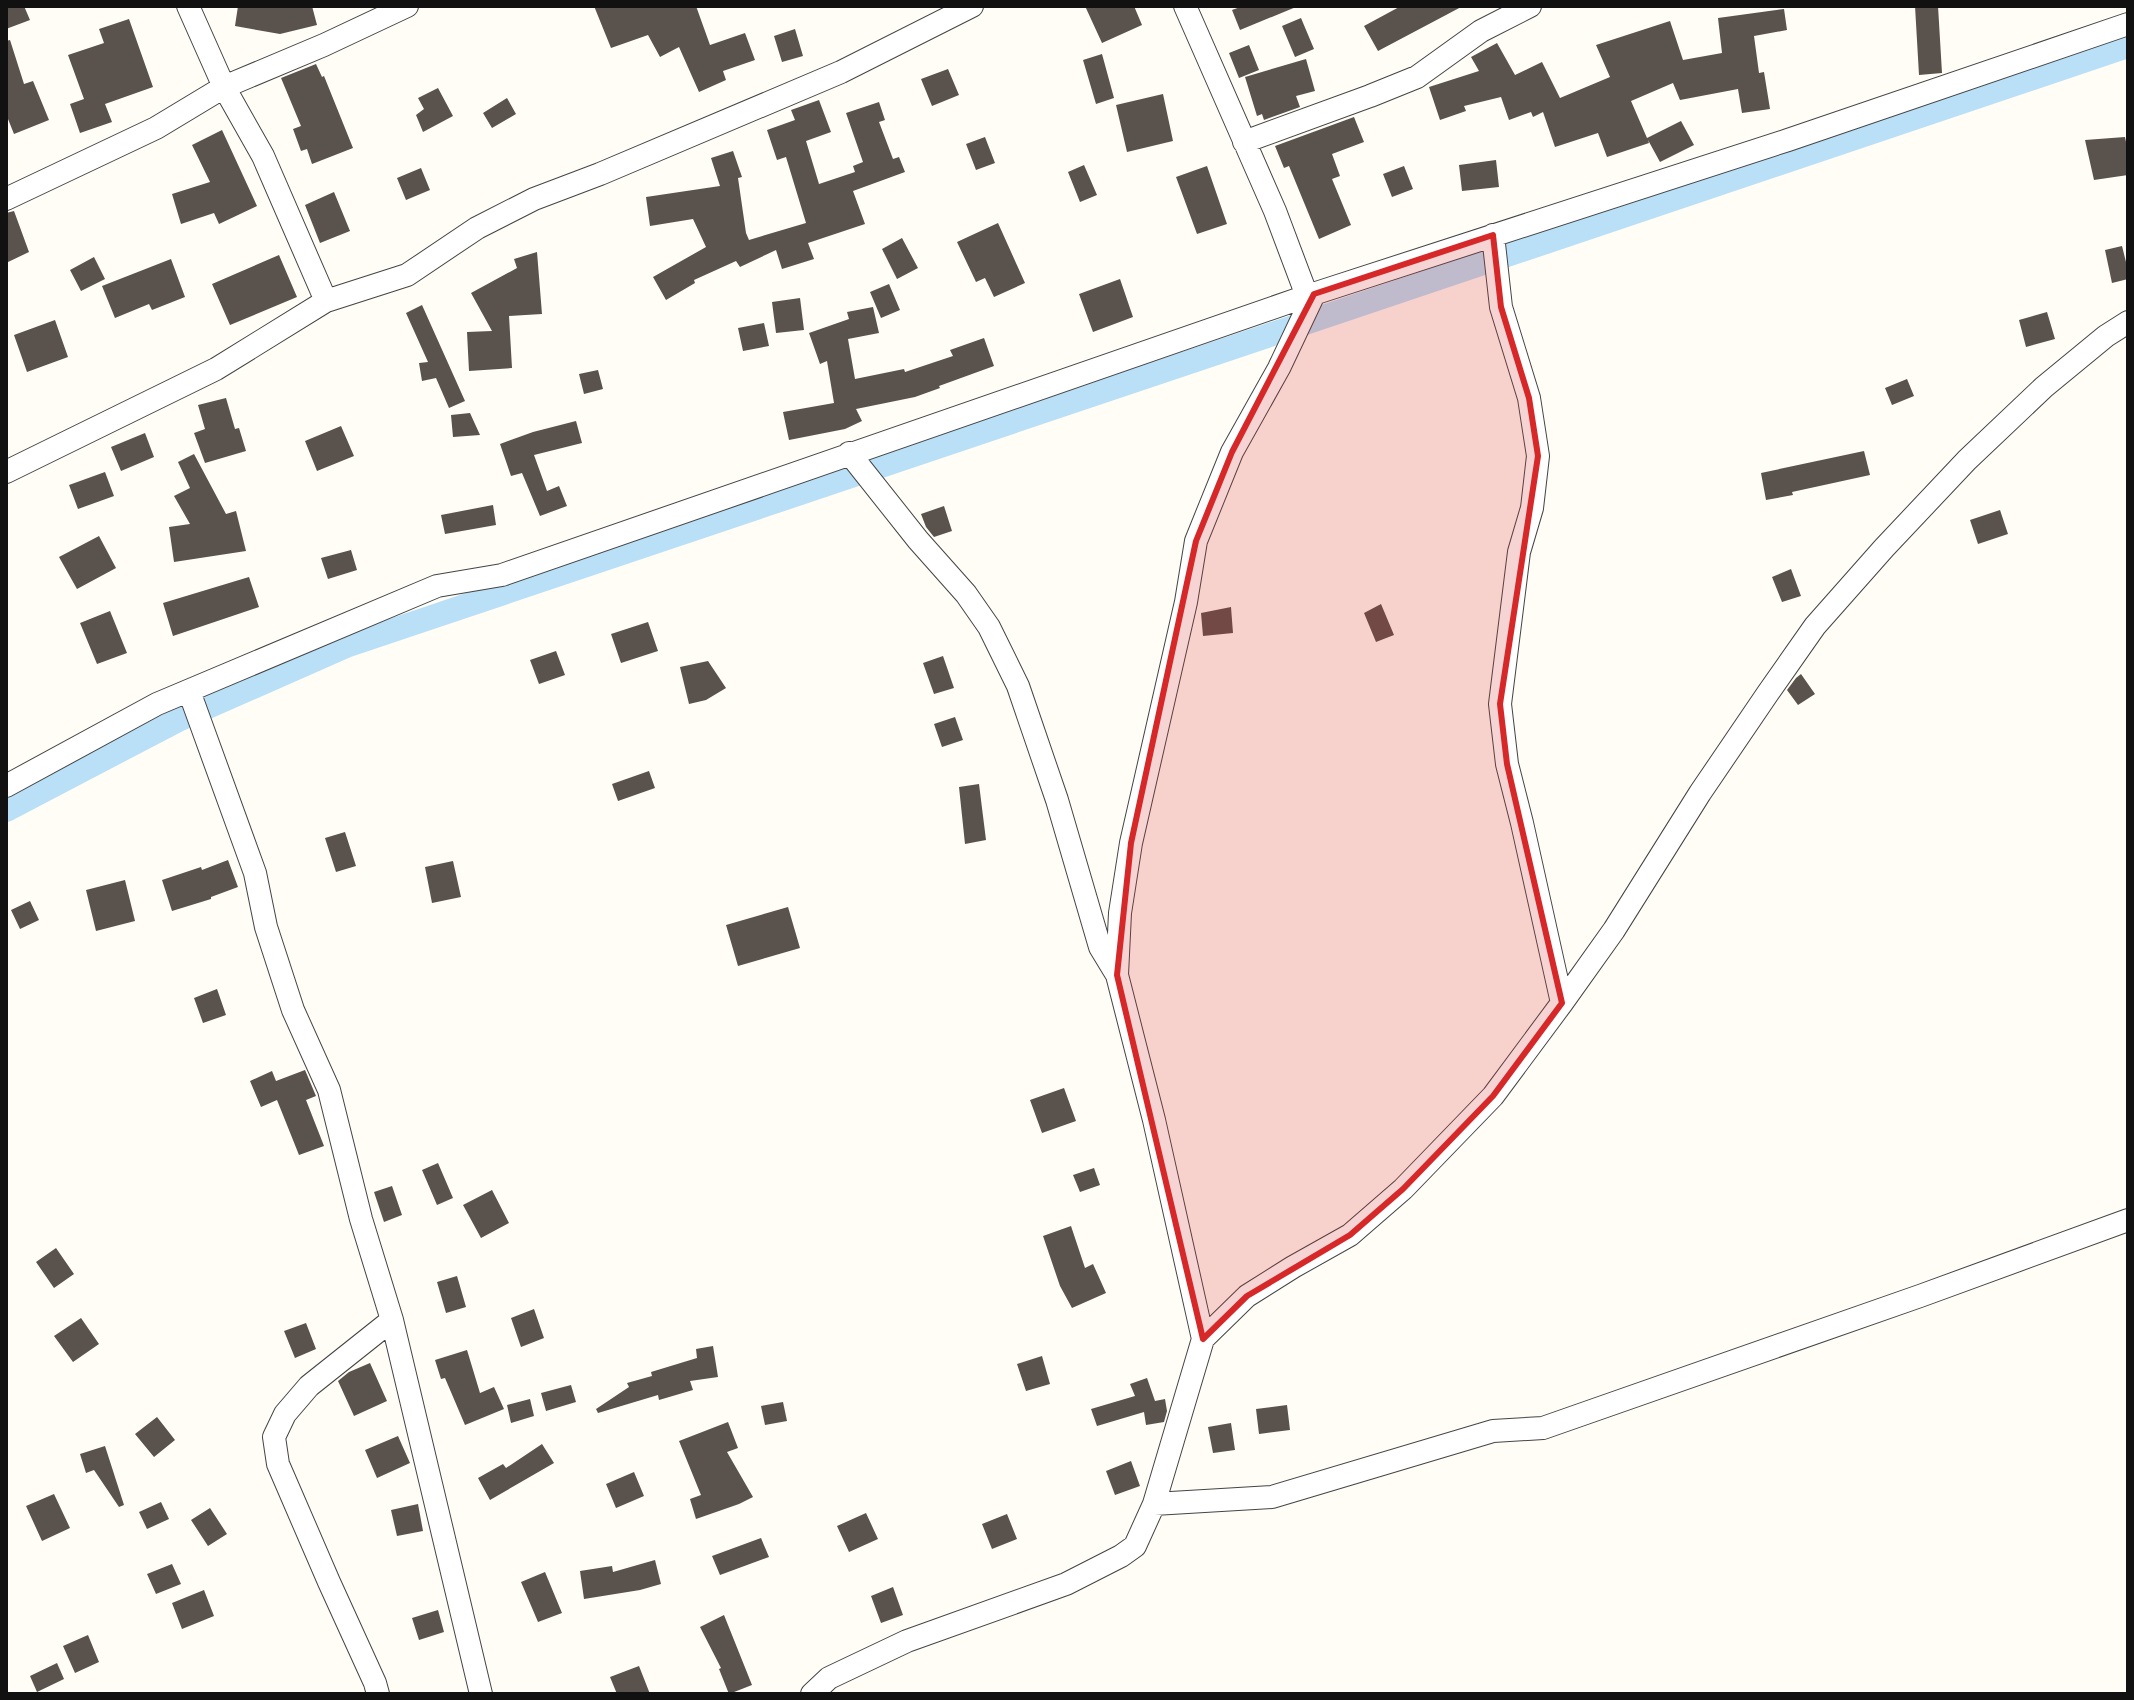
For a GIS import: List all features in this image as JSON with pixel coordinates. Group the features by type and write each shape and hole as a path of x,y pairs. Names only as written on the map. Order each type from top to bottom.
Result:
{"street":[{"path":"188,6 224,87 263,156 326,301"},
{"path":"6,199 156,128 224,87 407,6"},
{"path":"6,472 216,369 326,301 407,275 477,228 534,199 841,72 972,6"},
{"path":"1117,975 1120,913 1131,843 1186,602 1196,541 1232,452 1279,368 1310,295 1185,6"},
{"path":"1244,142 1417,77 1481,31 1530,6"},
{"path":"6,786 157,704 437,586 502,575 1310,295 2126,30"},
{"path":"1493,235 1501,307 1529,398 1538,456 1532,508 1519,552 1500,704 1507,764 1562,1003"},
{"path":"812,1694 829,1678 907,1641 1066,1584 1135,1546 1154,1504 1203,1339 1247,1296 1350,1235 1403,1189 1493,1096 1614,930 1742,731 1815,626 1967,460 2044,387 2128,322"},
{"path":"849,453 918,540 966,594 989,627 1018,686 1057,800 1100,947 1117,975 1154,1120 1203,1339"},
{"path":"189,691 255,873 266,927 293,1010 329,1090 361,1219 392,1320 481,1694"},
{"path":"1154,1504 1272,1497 1493,1431 1543,1428 2128,1220"},
{"path":"378,1694 278,1464 274,1437 285,1414 309,1386 392,1320"}],"highlighted area":[{"path":"1493,235 1501,307 1529,398 1538,456 1500,704 1507,764 1562,1003 1493,1096 1403,1189 1350,1235 1247,1296 1203,1339 1117,975 1131,843 1196,541 1232,452 1314,294"}],"building":[{"path":"6,6 24,6 30,20 6,29"},
{"path":"238,6 312,6 317,25 280,34 235,26"},
{"path":"594,6 696,6 710,45 745,33 755,60 723,71 726,80 699,92 679,47 660,57 648,35 611,48"},
{"path":"1085,6 1134,6 1142,25 1102,43"},
{"path":"1243,6 1296,7 1240,30 1232,10"},
{"path":"1401,6 1463,6 1378,51 1364,26"},
{"path":"1915,6 1938,6 1942,73 1919,75"},
{"path":"1784,9 1787,30 1754,36 1759,73 1764,72 1770,109 1742,113 1738,89 1680,100 1673,83 1631,101 1647,138 1681,121 1694,145 1660,162 1648,140 1649,143 1607,157 1598,133 1555,147 1543,112 1533,117 1531,112 1509,120 1501,97 1464,106 1466,111 1440,120 1429,87 1479,71 1471,57 1497,43 1515,75 1542,62 1560,98 1610,77 1596,45 1670,21 1683,60 1722,53 1718,18"},
{"path":"1301,18 1314,49 1295,57 1282,26"},
{"path":"129,19 153,87 105,104 112,122 80,133 70,104 84,99 68,55 104,43 99,29"},
{"path":"795,29 803,56 782,62 774,36"},
{"path":"10,40 24,84 33,81 49,120 14,134 6,114 6,41"},
{"path":"1249,45 1259,70 1239,78 1229,53"},
{"path":"1102,54 1114,98 1096,104 1083,60"},
{"path":"1306,59 1315,91 1296,96 1300,107 1264,120 1262,114 1257,116 1245,77"},
{"path":"316,64 324,76 353,148 312,164 307,149 301,151 293,129 301,126 281,78"},
{"path":"948,69 959,95 932,106 921,79"},
{"path":"438,88 453,116 423,132 416,115 424,109 418,98"},
{"path":"1163,94 1173,141 1127,152 1116,105"},
{"path":"507,98 516,114 492,128 483,113"},
{"path":"819,100 831,132 806,141 819,184 855,172 853,166 863,162 846,113 879,102 885,120 879,122 893,159 899,157 905,172 853,191 865,224 808,243 814,259 782,269 776,250 740,267 736,261 694,280 695,283 666,300 653,277 706,247 693,219 650,226 646,197 720,186 711,158 733,151 742,177 738,178 749,240 806,223 786,157 777,160 767,130 795,120 791,110"},
{"path":"1354,117 1364,142 1332,154 1340,176 1332,179 1351,225 1319,239 1289,166 1284,168 1275,146"},
{"path":"222,130 257,206 219,224 214,213 181,224 172,194 210,182 192,145"},
{"path":"985,137 995,163 976,170 966,144"},
{"path":"2125,137 2128,175 2094,180 2085,140"},
{"path":"1496,160 1499,187 1462,191 1459,165"},
{"path":"1084,165 1097,195 1080,202 1068,172"},
{"path":"1207,166 1227,224 1197,234 1176,177"},
{"path":"1404,166 1413,189 1392,197 1383,174"},
{"path":"421,168 430,190 406,200 397,178"},
{"path":"334,192 350,231 320,243 305,205"},
{"path":"14,211 29,252 6,263 6,213"},
{"path":"998,223 1025,283 994,297 985,278 976,282 957,242"},
{"path":"902,238 918,268 897,279 882,249"},
{"path":"2122,246 2128,261 2128,279 2112,283 2105,250"},
{"path":"537,252 542,314 509,316 512,368 469,371 467,332 492,331 471,293 517,268 514,259"},
{"path":"279,255 297,297 230,325 212,284"},
{"path":"94,257 105,279 81,291 70,270"},
{"path":"171,259 185,297 152,310 149,304 115,318 102,286"},
{"path":"1120,279 1133,317 1093,332 1079,294"},
{"path":"889,284 900,310 881,318 870,292"},
{"path":"800,298 804,330 776,333 772,302"},
{"path":"422,305 465,401 449,408 436,378 422,381 419,363 428,362 406,313"},
{"path":"873,307 879,333 848,339 855,379 904,369 905,372 953,356 950,350 984,338 994,366 915,397 856,409 862,421 845,429 789,440 783,412 834,403 827,361 820,364 809,333 849,319 847,312"},
{"path":"2047,312 2055,339 2026,347 2019,320"},
{"path":"55,320 68,357 27,372 14,335"},
{"path":"764,323 769,346 743,351 738,328"},
{"path":"598,370 603,389 584,394 579,374"},
{"path":"1907,379 1914,396 1892,405 1885,388"},
{"path":"226,398 235,429 239,428 246,451 205,463 194,433 205,429 198,405"},
{"path":"470,413 480,435 453,437 451,415"},
{"path":"576,421 582,443 534,455 547,491 559,486 567,506 540,516 522,473 511,476 500,444"},
{"path":"341,426 354,456 317,471 305,441"},
{"path":"145,433 154,457 121,471 111,447"},
{"path":"1864,451 1870,475 1766,500 1761,473"},
{"path":"194,454 226,514 236,511 246,551 174,562 169,527 190,524 174,496 190,488 178,462"},
{"path":"105,472 114,496 78,509 69,485"},
{"path":"493,505 496,525 445,534 441,515"},
{"path":"944,506 952,531 934,537 921,514"},
{"path":"2000,510 2008,534 1978,544 1970,520"},
{"path":"99,536 116,568 77,589 59,557"},
{"path":"351,550 357,570 328,579 321,558"},
{"path":"1791,569 1801,596 1782,602 1772,577"},
{"path":"249,577 259,607 173,636 163,603"},
{"path":"1381,604 1394,635 1376,642 1364,613"},
{"path":"1231,607 1233,633 1203,636 1201,613"},
{"path":"110,611 127,653 97,664 80,623"},
{"path":"648,622 658,651 621,663 611,634"},
{"path":"556,651 565,675 539,684 530,660"},
{"path":"943,656 954,688 934,694 923,663"},
{"path":"708,661 726,688 706,700 689,704 680,667"},
{"path":"1801,674 1815,694 1798,705 1787,690"},
{"path":"955,717 963,740 942,747 934,724"},
{"path":"649,771 655,788 618,801 612,784"},
{"path":"979,784 986,840 965,844 959,787"},
{"path":"345,832 356,866 336,872 325,838"},
{"path":"228,860 238,887 172,911 162,880"},
{"path":"453,861 461,897 432,903 425,867"},
{"path":"125,880 135,921 96,931 86,890"},
{"path":"30,901 39,920 20,929 11,910"},
{"path":"788,907 800,948 738,966 726,925"},
{"path":"217,989 226,1015 203,1023 194,998"},
{"path":"305,1070 316,1096 306,1100 324,1146 299,1155 277,1100 261,1107 250,1081 272,1071 276,1081"},
{"path":"1064,1088 1076,1121 1042,1133 1030,1100"},
{"path":"438,1163 453,1198 437,1205 422,1170"},
{"path":"1094,1168 1100,1185 1080,1192 1073,1175"},
{"path":"392,1186 402,1215 384,1222 374,1192"},
{"path":"492,1190 509,1223 481,1238 463,1205"},
{"path":"1071,1226 1085,1268 1093,1264 1106,1293 1072,1308 1060,1286 1043,1236"},
{"path":"56,1248 74,1274 54,1288 36,1262"},
{"path":"457,1276 466,1307 446,1313 437,1282"},
{"path":"534,1309 544,1338 521,1347 511,1318"},
{"path":"81,1318 99,1344 73,1362 54,1336"},
{"path":"306,1323 316,1349 295,1358 284,1331"},
{"path":"713,1346 718,1377 690,1381 693,1390 659,1400 658,1395 598,1413 596,1409 629,1387 627,1383 697,1358 696,1349"},
{"path":"467,1350 480,1393 494,1387 504,1409 465,1425 445,1378 441,1379 435,1360"},
{"path":"1042,1356 1050,1384 1026,1391 1017,1364"},
{"path":"370,1363 387,1401 354,1416 338,1381 349,1372"},
{"path":"1147,1378 1155,1401 1165,1399 1167,1411 1164,1422 1146,1425 1144,1412 1097,1426 1091,1409 1135,1396 1130,1384"},
{"path":"571,1385 576,1402 546,1411 541,1393"},
{"path":"530,1399 534,1416 511,1423 507,1405"},
{"path":"783,1402 787,1421 765,1425 761,1406"},
{"path":"1287,1405 1290,1430 1259,1434 1256,1409"},
{"path":"157,1417 175,1440 154,1457 135,1434"},
{"path":"728,1422 738,1448 727,1452 753,1497 696,1519 690,1499 701,1495 679,1441"},
{"path":"1231,1423 1235,1450 1213,1453 1208,1427"},
{"path":"398,1436 410,1463 377,1478 365,1450"},
{"path":"542,1444 554,1463 490,1500 478,1478 503,1464 506,1468"},
{"path":"105,1446 124,1505 119,1507 94,1470 86,1473 80,1454"},
{"path":"1131,1461 1140,1486 1115,1495 1106,1471"},
{"path":"634,1472 644,1496 616,1508 606,1484"},
{"path":"54,1494 70,1528 42,1541 26,1506"},
{"path":"161,1502 169,1519 147,1529 139,1512"},
{"path":"418,1504 423,1531 397,1536 391,1510"},
{"path":"210,1508 227,1534 208,1546 191,1520"},
{"path":"866,1513 878,1539 849,1552 837,1526"},
{"path":"1007,1514 1017,1539 992,1549 982,1524"},
{"path":"761,1538 769,1557 720,1575 712,1556"},
{"path":"655,1560 661,1584 584,1599 580,1571 612,1566 613,1572"},
{"path":"172,1564 181,1584 156,1594 147,1574"},
{"path":"545,1572 562,1613 538,1622 521,1582"},
{"path":"893,1587 903,1615 881,1623 871,1596"},
{"path":"204,1590 214,1616 182,1629 172,1603"},
{"path":"438,1610 444,1632 419,1640 412,1618"},
{"path":"724,1615 752,1685 729,1694 721,1668 700,1627"},
{"path":"88,1635 99,1662 75,1673 63,1646"},
{"path":"57,1663 64,1679 37,1692 30,1676"},
{"path":"639,1666 650,1694 617,1694 610,1677"}],"waterway":[{"path":"6,810 178,720 346,646 2128,46"}]}
